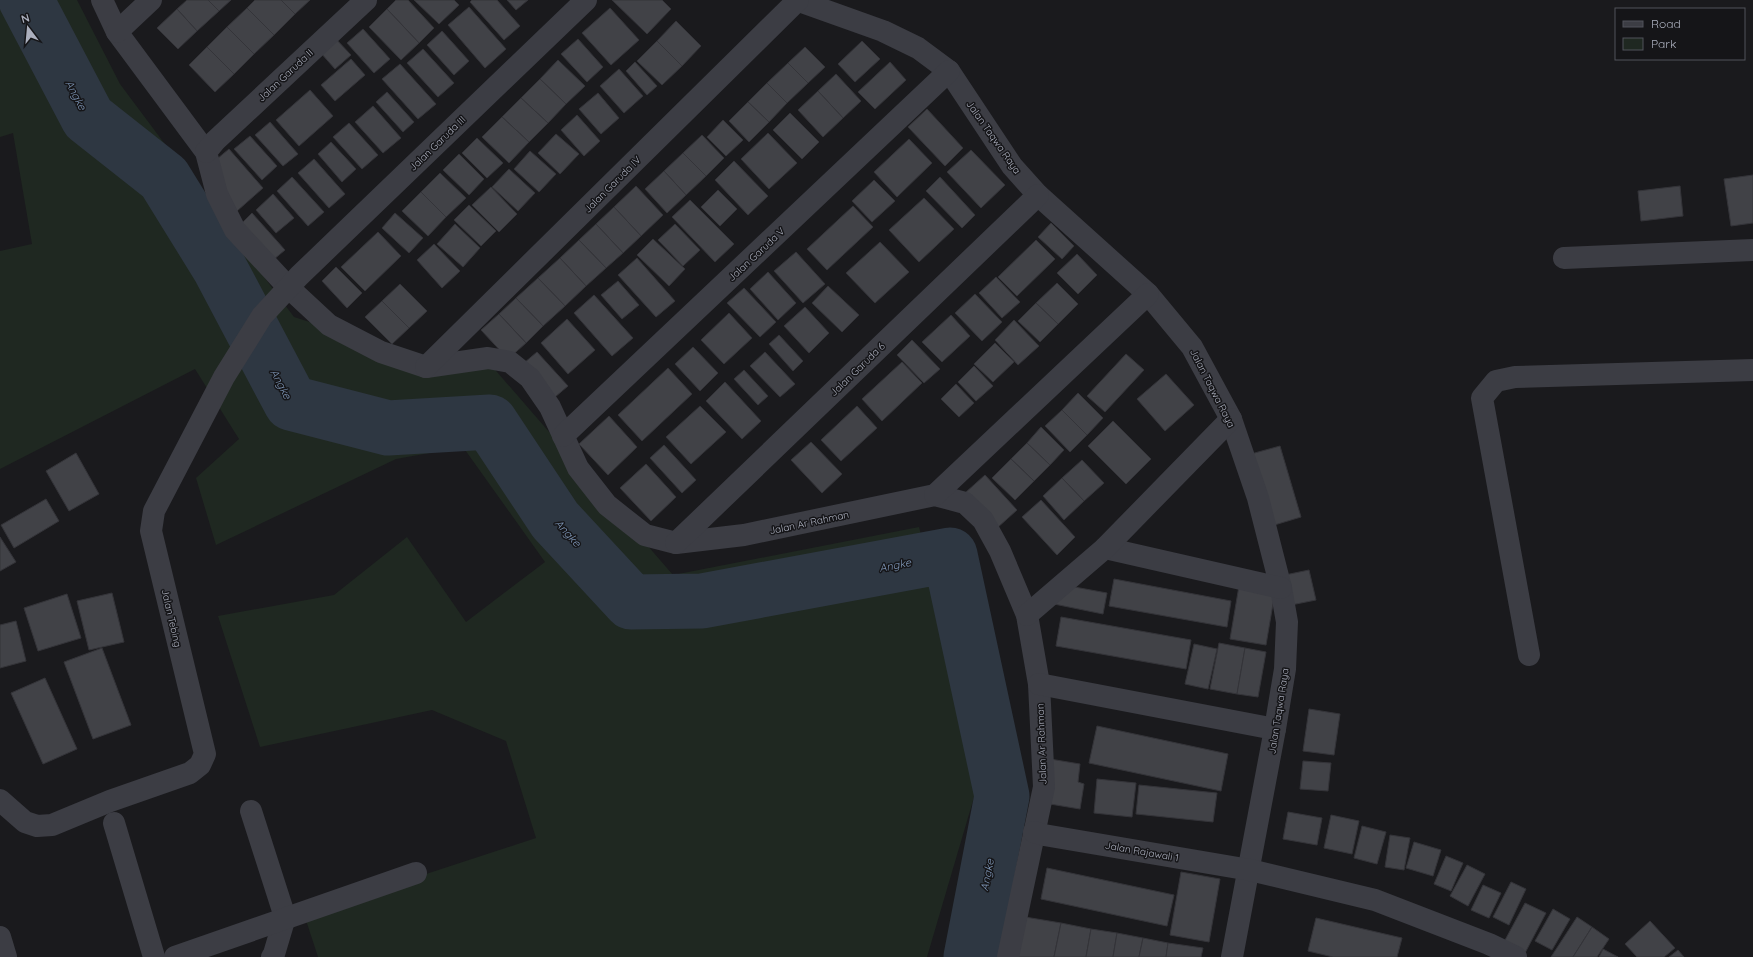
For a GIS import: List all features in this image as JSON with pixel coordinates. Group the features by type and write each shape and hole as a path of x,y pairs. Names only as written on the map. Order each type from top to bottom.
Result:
{"street":[{"path":"102,0 117,32 206,152"},
{"path":"117,32 151,0"},
{"name":"Jalan Garuda II","path":"206,152 215,141 366,0"},
{"name":"Jalan Garuda III","path":"288,287 586,0"},
{"name":"Jalan Taqwa Raya","path":"797,0 883,31 918,48 949,71 1012,166 1038,195 1148,294 1192,347 1231,419 1258,498 1281,588 1287,622 1285,661 1275,729 1250,870 1232,957"},
{"name":"Jalan Garuda IV","path":"426,367 797,0"},
{"name":"Jalan Garuda V","path":"563,436 949,71"},
{"name":"Jalan Ar Rahman","path":"206,152 217,194 235,230 288,287 329,325 381,352 426,367 488,358 510,362 530,378 550,406 578,468 607,505 645,535 676,543 744,535 935,496 965,503 983,520 1000,551 1027,615 1039,684 1044,787 1008,957"},
{"name":"Jalan Garuda 6","path":"676,543 1038,195"},
{"path":"1564,258 1753,250"},
{"name":"Jalan Tebing","path":"0,800 25,822 37,826 52,825 110,801 190,772 200,765 205,754 151,531 154,511 224,377 262,316 288,287"},
{"path":"935,496 1148,294"},
{"path":"1529,655 1482,398 1496,381 1515,377 1753,370"},
{"path":"1027,615 1105,548 1231,419"},
{"path":"1105,548 1281,588"},
{"path":"1039,684 1275,729"},
{"path":"252,811 285,917 272,957"},
{"path":"114,823 154,957"},
{"name":"Jalan Rajawali 1","path":"1034,832 1250,870 1375,900 1489,944 1516,957"},
{"path":"174,957 416,872"},
{"path":"0,937 6,957"}],"green space":[{"path":"0,0 77,0 120,84 294,317 419,357 491,365 673,575 919,527 982,770 927,957 318,957 304,914 536,838 506,741 432,710 260,747 218,616 334,595 407,537 466,622 545,562 463,447 396,459 216,545 196,478 239,439 195,369 0,469 0,251 32,244 13,133 0,137"}],"building":[{"path":"187,0 208,0 219,11 197,31 177,9"},
{"path":"208,0 231,0 219,11"},
{"path":"255,0 281,0 295,14 274,35 247,8"},
{"path":"281,0 310,0 295,14"},
{"path":"396,0 408,0 434,28 419,43 387,9"},
{"path":"414,0 454,0 459,5 439,24"},
{"path":"472,0 497,0 520,26 504,40 470,2"},
{"path":"507,0 528,0 516,10"},
{"path":"612,0 662,0 671,9 647,34"},
{"path":"469,7 506,49 485,68 448,25"},
{"path":"247,8 274,35 254,54 227,27"},
{"path":"610,8 639,40 611,65 582,33"},
{"path":"177,9 197,31 178,49 157,28"},
{"path":"387,9 419,43 401,60 369,27"},
{"path":"676,21 701,46 682,66 657,41"},
{"path":"227,27 254,54 234,74 207,47"},
{"path":"363,29 390,59 374,73 347,43"},
{"path":"442,31 469,61 454,75 427,45"},
{"path":"335,38 351,55 335,69 320,52"},
{"path":"578,39 603,67 587,82 561,54"},
{"path":"657,41 682,66 662,85 637,61"},
{"path":"862,41 880,59 855,82 838,64"},
{"path":"207,47 234,74 215,92 189,65"},
{"path":"805,47 825,67 808,83 788,63"},
{"path":"423,49 454,83 438,97 407,63"},
{"path":"351,59 365,75 335,101 321,85"},
{"path":"558,60 585,86 566,104 540,79"},
{"path":"635,62 657,86 647,95 626,71"},
{"path":"890,62 906,80 875,109 858,92"},
{"path":"788,63 808,83 787,103 767,83"},
{"path":"400,64 436,104 418,119 382,79"},
{"path":"619,69 643,96 624,113 600,86"},
{"path":"836,74 861,101 843,118 818,91"},
{"path":"540,79 566,104 548,123 521,98"},
{"path":"767,83 787,103 769,122 748,102"},
{"path":"310,90 333,116 299,146 276,120"},
{"path":"818,91 843,118 823,137 798,110"},
{"path":"387,92 414,122 403,132 376,102"},
{"path":"598,93 619,118 601,134 579,109"},
{"path":"521,98 548,123 529,142 502,117"},
{"path":"748,102 769,122 749,142 729,121"},
{"path":"373,106 401,138 383,153 355,122"},
{"path":"927,109 963,148 945,166 908,127"},
{"path":"790,113 819,142 802,159 773,130"},
{"path":"577,115 600,141 584,156 561,130"},
{"path":"502,117 529,142 509,163 482,137"},
{"path":"723,120 743,140 726,156 707,137"},
{"path":"270,122 298,154 283,166 255,135"},
{"path":"349,123 378,155 362,169 333,137"},
{"path":"768,133 797,163 769,189 741,159"},
{"path":"556,134 579,154 560,174 538,153"},
{"path":"702,135 724,158 706,176 683,153"},
{"path":"250,136 277,166 262,180 234,149"},
{"path":"477,138 503,163 487,178 462,153"},
{"path":"909,139 932,163 897,197 874,172"},
{"path":"331,142 356,169 342,182 318,154"},
{"path":"229,149 263,188 237,211 226,198 217,159"},
{"path":"971,150 1005,185 981,208 947,172"},
{"path":"530,151 556,174 539,192 514,169"},
{"path":"683,153 706,176 686,195 664,171"},
{"path":"459,154 484,179 469,195 443,170"},
{"path":"314,159 345,194 329,208 298,173"},
{"path":"734,161 768,196 748,215 715,180"},
{"path":"509,169 535,193 518,211 492,187"},
{"path":"664,171 686,195 667,213 645,189"},
{"path":"440,173 466,198 446,217 421,192"},
{"path":"1753,175 1753,223 1731,226 1724,179"},
{"path":"292,177 324,212 308,226 277,191"},
{"path":"940,177 975,215 962,228 926,191"},
{"path":"874,180 895,201 872,222 852,201"},
{"path":"636,186 663,215 641,236 614,207"},
{"path":"1680,186 1683,216 1641,221 1638,191"},
{"path":"491,187 517,214 499,232 472,205"},
{"path":"718,190 737,209 720,226 701,207"},
{"path":"421,192 446,217 428,236 402,211"},
{"path":"273,194 294,218 276,233 256,210"},
{"path":"924,198 954,229 919,262 889,230"},
{"path":"690,200 734,244 715,262 672,217"},
{"path":"469,205 496,231 481,246 454,220"},
{"path":"853,206 873,227 827,270 807,249"},
{"path":"614,207 641,236 623,253 596,224"},
{"path":"252,213 285,250 273,260 241,224"},
{"path":"395,213 423,238 409,253 382,228"},
{"path":"1051,223 1074,246 1062,259 1038,237"},
{"path":"455,224 480,248 463,267 437,244"},
{"path":"596,224 623,253 606,268 579,240"},
{"path":"675,224 700,250 683,266 658,240"},
{"path":"378,232 401,256 365,291 341,267"},
{"path":"653,239 685,269 669,286 637,255"},
{"path":"579,240 606,268 586,286 560,258"},
{"path":"1036,240 1055,259 1017,296 998,277"},
{"path":"880,242 909,272 875,303 846,273"},
{"path":"434,244 460,271 442,288 417,260"},
{"path":"796,252 825,284 803,303 774,271"},
{"path":"1077,254 1097,275 1078,294 1057,273"},
{"path":"560,258 586,286 565,306 538,278"},
{"path":"637,258 675,301 656,317 618,275"},
{"path":"336,267 362,293 347,308 322,281"},
{"path":"768,272 796,303 778,320 750,289"},
{"path":"996,277 1020,302 1002,318 979,293"},
{"path":"538,278 565,306 543,326 516,298"},
{"path":"618,281 639,305 622,319 601,295"},
{"path":"1057,283 1078,304 1058,324 1036,303"},
{"path":"400,284 427,311 409,328 382,301"},
{"path":"828,286 859,315 842,332 812,303"},
{"path":"744,288 776,322 760,337 727,303"},
{"path":"975,294 1002,322 982,341 955,313"},
{"path":"594,295 633,338 612,356 574,313"},
{"path":"516,298 543,326 526,343 499,314"},
{"path":"382,301 409,328 392,344 365,317"},
{"path":"1036,303 1058,324 1040,342 1018,321"},
{"path":"805,307 829,333 809,353 784,326"},
{"path":"729,313 752,338 724,364 701,340"},
{"path":"499,314 526,343 508,359 481,330"},
{"path":"951,315 970,336 942,362 922,342"},
{"path":"567,319 595,350 568,374 541,343"},
{"path":"1014,320 1039,346 1018,365 995,340"},
{"path":"779,335 803,361 793,371 769,344"},
{"path":"912,340 940,369 924,383 897,355"},
{"path":"995,343 1014,362 993,382 974,364"},
{"path":"693,347 718,373 700,391 675,364"},
{"path":"537,352 568,386 555,397 524,363"},
{"path":"765,352 795,384 780,397 750,366"},
{"path":"1126,354 1144,370 1105,412 1087,396"},
{"path":"902,362 922,383 882,421 862,399"},
{"path":"974,366 993,386 976,401 958,382"},
{"path":"668,368 692,394 642,441 618,415"},
{"path":"744,370 768,396 758,405 734,379"},
{"path":"1166,374 1194,405 1165,431 1137,399"},
{"path":"725,382 761,421 742,439 706,401"},
{"path":"956,384 974,403 959,417 941,399"},
{"path":"1078,393 1103,418 1087,435 1062,410"},
{"path":"700,406 726,432 691,464 666,437"},
{"path":"857,406 877,428 841,461 821,440"},
{"path":"1062,410 1087,435 1070,452 1045,426"},
{"path":"609,416 637,447 608,475 579,444"},
{"path":"1113,421 1151,459 1126,484 1088,446"},
{"path":"1041,427 1064,450 1050,465 1027,443"},
{"path":"811,442 842,474 822,493 791,460"},
{"path":"1027,443 1050,465 1034,481 1011,459"},
{"path":"664,445 696,480 682,493 650,458"},
{"path":"1280,446 1301,517 1271,526 1251,454"},
{"path":"76,453 99,494 69,511 46,471"},
{"path":"1011,459 1034,481 1015,500 992,478"},
{"path":"1082,460 1104,483 1084,501 1062,478"},
{"path":"646,464 676,497 651,521 620,488"},
{"path":"985,475 1017,510 997,528 965,493"},
{"path":"1062,478 1084,501 1064,520 1043,496"},
{"path":"46,499 59,521 14,548 1,525"},
{"path":"1041,500 1075,537 1057,555 1022,517"},
{"path":"0,537 16,562 0,571"},
{"path":"1309,570 1316,600 1291,605 1285,575"},
{"path":"1114,579 1231,601 1227,627 1109,606"},
{"path":"1069,586 1107,593 1103,614 1054,604"},
{"path":"1239,586 1275,592 1266,645 1230,639"},
{"path":"112,593 124,642 89,650 77,601"},
{"path":"67,594 81,638 38,651 24,608"},
{"path":"1061,617 1191,640 1186,669 1056,646"},
{"path":"16,621 26,661 0,668 0,625"},
{"path":"1219,643 1245,648 1237,694 1210,689"},
{"path":"1194,644 1217,649 1208,689 1185,684"},
{"path":"102,648 131,725 93,739 64,662"},
{"path":"1245,648 1266,652 1258,697 1237,694"},
{"path":"45,678 77,749 43,764 11,693"},
{"path":"1309,709 1340,714 1334,755 1303,751"},
{"path":"1097,726 1228,754 1221,791 1089,763"},
{"path":"1050,759 1080,764 1078,782 1084,784 1080,809 1044,803"},
{"path":"1303,761 1331,763 1328,791 1300,789"},
{"path":"1097,779 1136,783 1132,817 1094,813"},
{"path":"1139,785 1217,793 1213,822 1136,814"},
{"path":"1288,812 1322,818 1317,845 1283,839"},
{"path":"1331,815 1359,821 1352,854 1324,848"},
{"path":"1362,826 1386,832 1377,864 1354,858"},
{"path":"1390,835 1410,838 1404,870 1385,867"},
{"path":"1414,842 1441,850 1433,876 1406,868"},
{"path":"1446,856 1463,863 1451,891 1434,884"},
{"path":"1467,865 1485,874 1468,906 1450,896"},
{"path":"1047,868 1174,895 1167,926 1041,899"},
{"path":"1181,872 1220,879 1209,942 1170,935"},
{"path":"1511,882 1526,889 1509,925 1493,917"},
{"path":"1483,885 1501,893 1489,918 1471,910"},
{"path":"1525,903 1546,913 1525,953 1504,942"},
{"path":"1553,909 1570,919 1552,950 1535,941"},
{"path":"1025,917 1061,923 1054,957 1017,957"},
{"path":"1577,917 1592,927 1573,957 1551,957"},
{"path":"1316,918 1402,938 1397,957 1333,957 1308,951"},
{"path":"1650,921 1675,948 1664,957 1637,957 1625,944"},
{"path":"1061,923 1091,929 1086,957 1054,957"},
{"path":"1592,927 1609,939 1597,957 1573,957"},
{"path":"1091,929 1117,933 1113,957 1086,957"},
{"path":"1117,933 1143,938 1139,957 1113,957"},
{"path":"1143,938 1168,943 1166,957 1139,957"},
{"path":"1168,943 1203,948 1201,957 1166,957"},
{"path":"1603,949 1618,957 1599,957"},
{"path":"1678,950 1684,957 1669,957"}],"waterway":[{"name":"Angke","path":"26,0 88,118 164,178 219,267 291,403 388,428 490,422 555,520 631,602 702,601 950,555 1002,796 971,957"}]}
